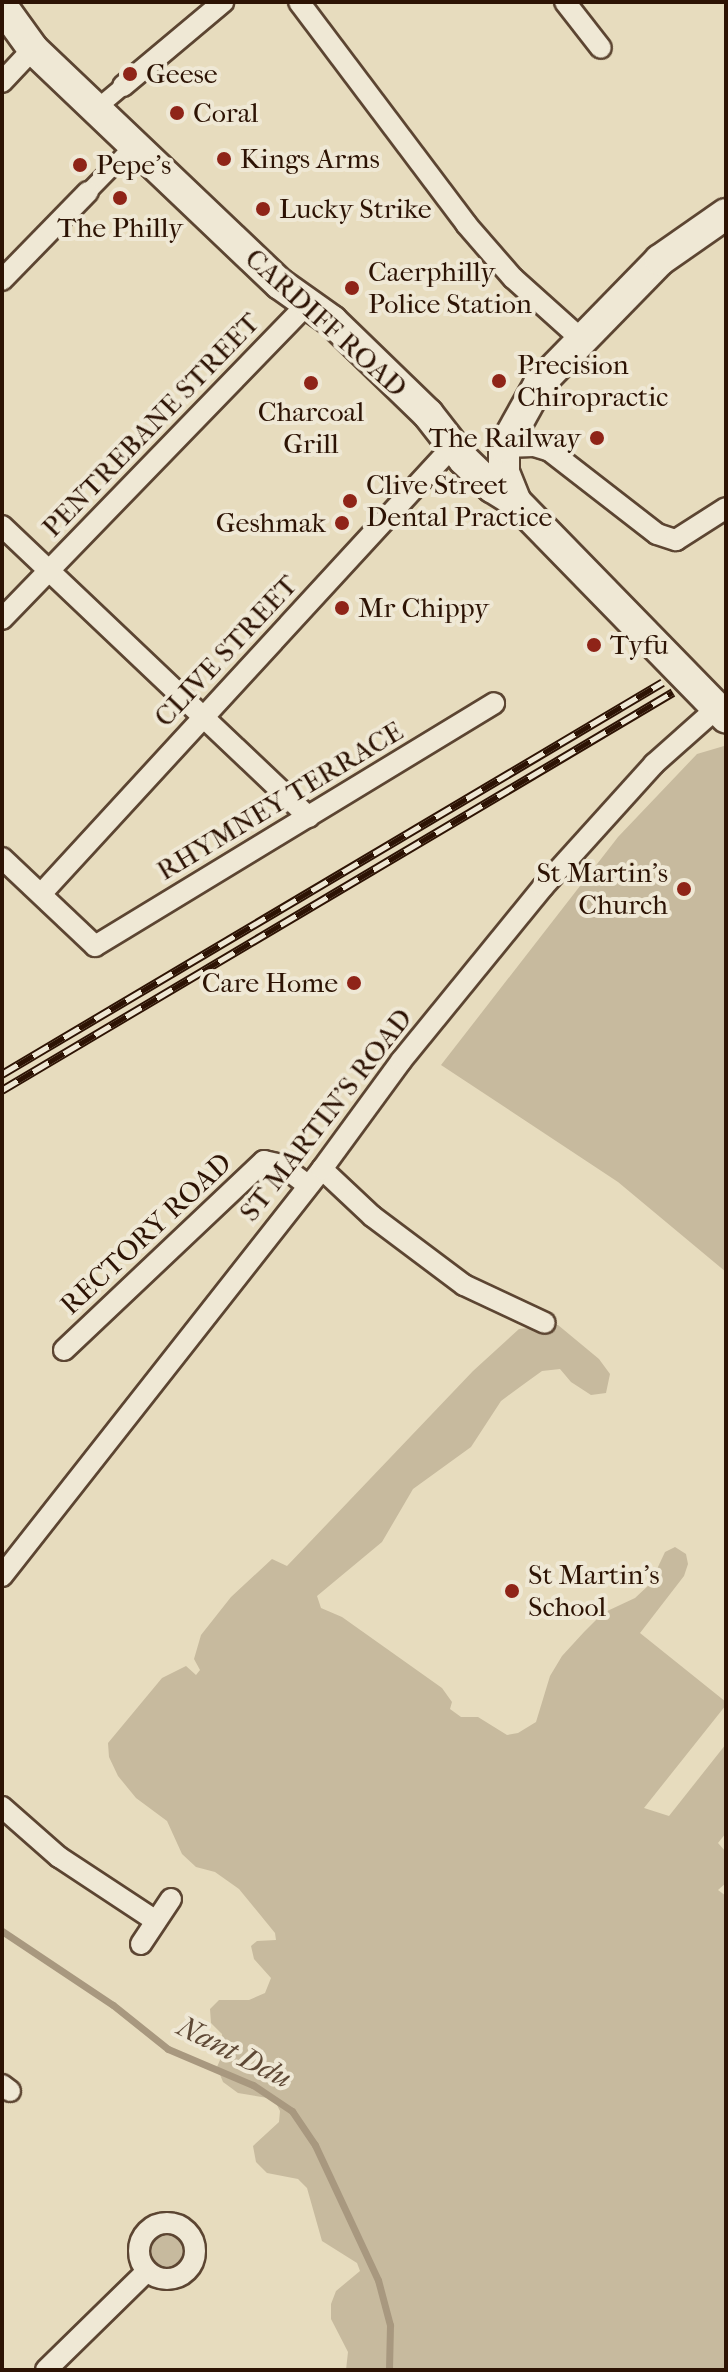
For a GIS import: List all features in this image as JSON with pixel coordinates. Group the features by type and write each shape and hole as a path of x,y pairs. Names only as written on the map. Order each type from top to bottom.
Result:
{"main road":[{"name":"CARDIFF ROAD","path":"2,6 33,49 280,284 342,331 428,414 492,487 516,502 722,712"},
{"path":"516,502 504,472 504,447 539,384 660,260 726,214"},
{"path":"453,446 465,443 504,447"}],"street":[{"path":"96,109 223,2"},
{"path":"299,2 466,224 513,278 581,339"},
{"path":"565,2 601,48"},
{"path":"2,82 33,49"},
{"path":"2,280 134,145"},
{"name":"PENTREBANE STREET","path":"2,619 307,304"},
{"name":"CLIVE STREET","path":"41,894 453,446"},
{"path":"504,447 534,446 550,451 657,534 676,540 726,508"},
{"path":"2,526 309,817"},
{"name":"RHYMNEY TERRACE","path":"41,894 95,946 494,703"},
{"name":"ST MARTIN'S ROAD","path":"2,1576 315,1177 401,1061 543,887 654,764 722,712"},
{"path":"2,858 41,894"},
{"name":"RECTORY ROAD","path":"64,1350 264,1161 315,1177"},
{"path":"315,1177 464,1285 545,1323"},
{"path":"2,1807 59,1857 156,1921"},
{"path":"141,1944 171,1899"},
{"path":"46,2370 147,2271"}],"shaded area":[{"path":"724,746 726,1272 618,1182 441,1065 618,837 697,754"},
{"path":"558,1325 599,1359 610,1374 606,1393 591,1395 571,1382 560,1369 542,1371 501,1401 471,1447 413,1489 382,1542 317,1596 321,1608 342,1617 442,1688 452,1702 450,1709 461,1717 478,1717 507,1735 518,1733 536,1722 550,1676 562,1656 584,1632 603,1613 635,1598 650,1584 665,1552 675,1547 686,1554 688,1564 684,1576 640,1633 726,1705 644,1808 669,1816 726,1744 726,1833 718,1843 726,1852 726,1883 718,1890 726,1896 726,2370 346,2370 348,2352 331,2319 331,2304 336,2291 360,2271 357,2263 322,2241 307,2188 298,2179 267,2173 256,2162 253,2146 279,2122 280,2111 274,2099 238,2093 223,2082 217,2067 223,2053 222,2034 211,2023 210,2009 219,2000 249,2000 265,1993 271,1978 254,1959 251,1946 257,1941 276,1940 275,1933 239,1889 215,1872 196,1867 182,1854 167,1821 136,1798 118,1776 109,1757 108,1743 162,1678 186,1666 196,1675 200,1670 194,1659 201,1635 231,1597 272,1559 287,1566 473,1371 519,1329"},
{"path":"167,2223 187,2231 195,2251 187,2271 167,2279 147,2271 139,2251 147,2231"}],"waterway":[{"name":"Nant Ddu","path":"2,1931 113,2005 168,2049 253,2085 292,2111 315,2145 378,2280 390,2325 389,2370"}],"railway":[{"path":"2,1074 663,682"},
{"path":"2,1090 673,692"}],"place":[{"name":"Geese","path":"130,74"},
{"name":"Coral","path":"177,113"},
{"name":"Kings Arms","path":"224,159"},
{"name":"Pepe's","path":"80,165"},
{"name":"The Philly","path":"120,198"},
{"name":"Lucky Strike","path":"263,209"},
{"name":"Caerphilly Police Station","path":"352,288"},
{"name":"Precision Chiropractic","path":"499,381"},
{"name":"Charcoal Grill","path":"311,383"},
{"name":"The Railway","path":"597,438"},
{"name":"Clive Street Dental Practice","path":"350,501"},
{"name":"Geshmak","path":"342,523"},
{"name":"Mr Chippy","path":"342,608"},
{"name":"Tyfu","path":"594,645"},
{"name":"St Martin's Church","path":"684,889"},
{"name":"Care Home","path":"354,983"},
{"name":"St Martin's School","path":"512,1591"}]}
